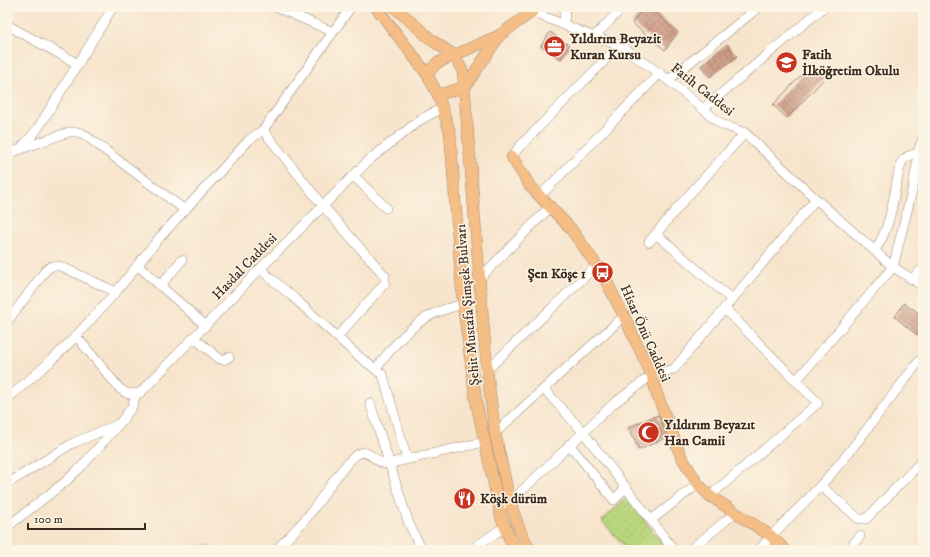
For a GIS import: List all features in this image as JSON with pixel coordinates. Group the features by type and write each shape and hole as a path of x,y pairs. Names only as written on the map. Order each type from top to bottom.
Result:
{"main road":[{"name":"Şehit Mustafa Şimşek Bulvarı","path":"376,7 427,74 438,95 450,132 463,304 476,401 498,506 504,527 514,550"},
{"path":"394,7 433,41 454,55"},
{"path":"427,74 437,63 500,35 532,12"},
{"path":"438,95 465,87 500,35"},
{"name":"Şehit Mustafa Şimşek Bulvarı","path":"454,55 464,72 479,279 487,370 495,433 510,502 520,532 530,550"},
{"name":"Hisar Önü Caddesi","path":"512,157 530,186 572,230 597,265 611,289 652,375 656,392 681,456 698,484 710,496 771,536 785,550"}],"street":[{"path":"7,154 21,148 36,131 113,7"},
{"path":"276,7 333,32"},
{"path":"7,399 52,360 76,336 116,292 160,237 249,140 263,130 351,7"},
{"name":"Fatih Caddesi","path":"520,7 594,37 620,45 660,73 721,124 745,133 816,199 894,267 923,286"},
{"path":"564,24 565,7"},
{"path":"594,37 623,7"},
{"path":"668,80 760,7"},
{"path":"703,109 824,7"},
{"path":"7,25 78,64"},
{"path":"512,157 519,147 620,45"},
{"path":"540,196 660,73"},
{"name":"Hasdal Caddesi","path":"136,394 140,393 260,269 369,160 420,120 442,108"},
{"path":"263,130 323,206 384,273 386,278 385,283 337,337"},
{"path":"21,148 69,132 82,133 185,210"},
{"path":"649,242 745,133"},
{"path":"796,381 894,267 913,187 918,154 923,138"},
{"path":"875,250 882,239 888,223 901,163 903,159 910,155 918,154"},
{"path":"354,176 386,208"},
{"path":"498,506 510,502 569,444 613,404 652,375 674,369 816,199"},
{"path":"479,279 550,207"},
{"path":"656,234 731,299"},
{"path":"160,286 182,260"},
{"path":"7,322 46,270 54,265 60,266 116,292"},
{"path":"137,265 206,326"},
{"path":"487,370 597,265"},
{"path":"912,279 923,268"},
{"path":"260,269 357,355 383,375 407,460"},
{"path":"376,369 390,350 420,321 439,312 463,304"},
{"path":"710,496 818,403 724,308"},
{"path":"495,433 624,316"},
{"path":"7,527 65,482 120,423 132,407 136,394 128,394 120,389 76,336"},
{"path":"194,338 220,359 224,360 228,357"},
{"path":"759,550 821,486 863,435 923,357"},
{"path":"544,389 583,432 674,550"},
{"path":"370,403 409,524 422,550"},
{"path":"7,484 73,443 120,423"},
{"path":"276,550 308,516 339,473 354,456 364,452 368,453 381,463 390,464 484,442"},
{"path":"569,444 614,500 626,487"},
{"path":"821,486 858,518 866,519 922,464"},
{"path":"652,520 698,484"},
{"path":"690,550 736,513"},
{"path":"471,550 504,527"},
{"path":"848,550 860,536"},
{"path":"198,550 203,548 204,550"}],"green space":[{"path":"627,497 667,550 628,550 602,521"}],"building":[{"path":"645,7 648,7 678,32 665,50 632,23"},
{"name":"Yıldırım Beyazit Kuran Kursu","path":"550,32 570,46 561,59 541,46"},
{"path":"727,44 737,56 710,77 701,66"},
{"path":"810,66 824,79 787,118 773,105"},
{"path":"904,303 922,316 923,330 922,329 917,335 895,317"},
{"name":"Yıldırım Beyazıt Han Camii","path":"658,415 667,437 639,450 629,427"}],"place":[{"name":"Yıldırım Beyazit Kuran Kursu","path":"555,46"},
{"name":"Fatih İlköğretim Okulu","path":"787,62"},
{"name":"Şen Köşe 1","path":"602,273"},
{"name":"Yıldırım Beyazıt Han Camii","path":"648,432"},
{"name":"Köşk dürüm","path":"464,498"}]}
